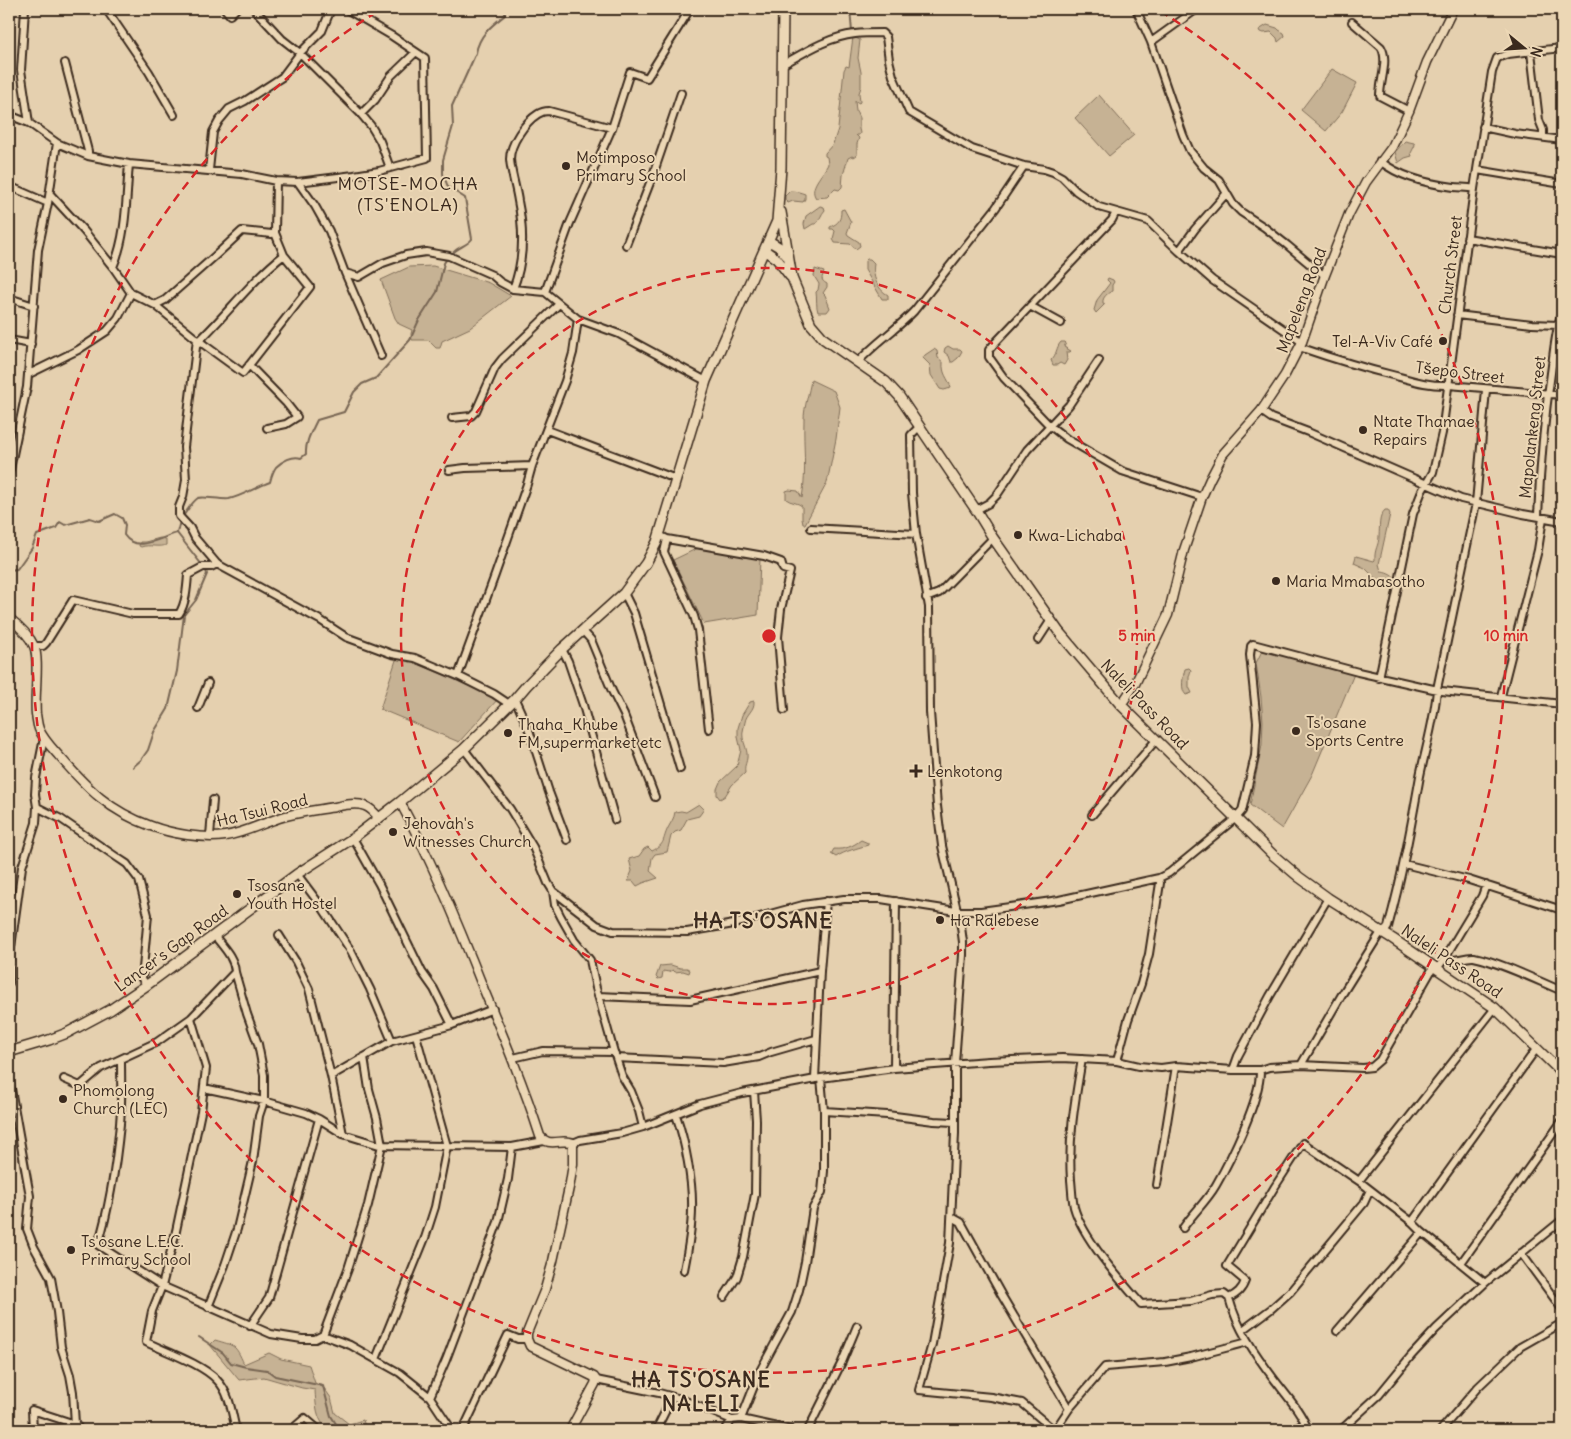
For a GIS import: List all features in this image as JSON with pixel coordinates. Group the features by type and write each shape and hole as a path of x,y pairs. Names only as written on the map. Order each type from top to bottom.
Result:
{"main road":[{"path":"783,9 779,204 792,278"},
{"name":"Lancer's Gap Road","path":"9,1052 67,1033 110,1010 147,985 297,874 353,838 388,812 464,749 562,649 624,593 663,537 676,479 706,381 769,241 777,221 779,204"},
{"path":"769,241 779,247 788,260"},
{"path":"764,250 777,259 792,278"},
{"name":"Naleli Pass Road","path":"792,278 811,324 824,339 886,382 899,396 993,538 1059,632 1121,705 1273,854 1299,877 1495,1008 1562,1073"}],"street":[{"path":"25,9 21,70 29,123"},
{"path":"106,9 149,72 174,114"},
{"path":"225,9 230,15 236,9"},
{"path":"254,9 282,39 300,53 361,114 380,141 390,168"},
{"path":"209,170 213,132 229,108 245,101 282,77 300,53 322,31 331,9"},
{"path":"9,115 29,123 56,143 88,156 129,164 242,174 276,182 298,182 354,175 427,158 425,58 346,9"},
{"path":"544,292 570,224 612,128 630,72 647,78 690,9"},
{"path":"1136,9 1151,42 1190,151 1204,168 1218,180 1232,204 1264,226 1318,271 1325,274"},
{"path":"1151,42 1197,9"},
{"name":"Mapeleng Road","path":"1121,705 1135,684 1168,615 1184,550 1202,497 1223,454 1261,411 1279,385 1300,344 1325,274 1356,200 1380,161 1392,147 1453,9"},
{"path":"1352,22 1381,47 1383,51 1385,57 1380,96 1409,110"},
{"name":"Tšepo Street","path":"782,65 833,40 852,34 882,33 886,37 893,76 910,112 972,149 1024,166 1053,172 1099,207 1148,221 1216,283 1300,344 1344,363 1417,382 1486,390 1562,395"},
{"path":"1543,137 1543,130 1539,120 1531,52 1562,48"},
{"path":"361,114 375,100 391,76 416,52"},
{"name":"Church Street","path":"1379,678 1413,514 1422,491 1433,472 1442,433 1467,238 1490,82 1497,58 1508,54 1531,52"},
{"path":"65,63 88,156"},
{"path":"626,245 653,175 680,93"},
{"path":"513,289 517,280 523,247 519,203 510,157 519,133 539,113 549,111 612,128"},
{"path":"1483,127 1515,134 1562,140"},
{"path":"9,474 29,374 38,250 50,194 56,143"},
{"path":"1380,161 1394,171 1425,181 1474,189"},
{"path":"114,267 124,224 129,164"},
{"path":"858,362 901,325 914,311 995,209 1024,166"},
{"path":"1477,170 1562,184"},
{"path":"50,194 114,267 131,293 155,305 198,340 243,372 310,287 284,255 274,233 276,182"},
{"path":"298,182 324,220 381,356"},
{"path":"9,186 48,203"},
{"path":"1179,251 1195,229 1226,194"},
{"path":"1116,212 1112,220 995,343 988,353 988,357 1004,378 1049,425 1067,439 1122,471 1202,497"},
{"path":"155,305 165,300 242,230 274,233"},
{"path":"1467,238 1562,254"},
{"path":"345,273 359,277 383,263 406,255 426,252 449,256 492,275 513,289 544,292 578,319 619,334 706,381"},
{"path":"284,255 269,267 198,340 184,447 186,480 179,507 179,516 217,564 320,620 346,637 384,651 415,658 512,701 530,730 549,792 567,840"},
{"path":"29,374 78,350 107,331 118,318 131,293"},
{"path":"9,298 34,306"},
{"path":"452,418 471,416 476,410 502,359 559,304"},
{"path":"1030,306 1061,323"},
{"name":"Mapolankeng Street","path":"1501,696 1540,541 1539,486 1547,395 1558,325 1562,312"},
{"path":"1457,315 1532,324 1558,325"},
{"path":"458,676 532,466 568,371 573,353 578,319"},
{"path":"9,340 31,344"},
{"path":"976,510 989,504 997,496 1027,450 1069,405 1099,360"},
{"path":"249,365 297,417 286,424 267,428"},
{"path":"1302,1065 1341,996 1382,933 1388,927 1404,864 1437,689 1476,503 1486,390"},
{"path":"1261,411 1271,418 1476,503 1562,521"},
{"path":"919,427 911,435 912,493 916,534 929,607 930,712 937,806 942,846 964,942 955,1063 950,1243 928,1357 919,1390 991,1397 1022,1403 1055,1430 1069,1409 1105,1366 1165,1362 1248,1342"},
{"path":"547,430 676,479"},
{"path":"449,470 532,466"},
{"path":"811,528 916,534"},
{"path":"709,729 698,630 694,616 664,552 663,537 764,556 781,562 783,569 790,571 781,609 778,636 784,710"},
{"path":"926,598 939,593 993,538"},
{"path":"9,618 22,630 34,646 43,646 73,600 134,614 179,614 187,590 188,575 204,567 211,567 217,564"},
{"path":"624,593 634,613 680,769"},
{"path":"1038,640 1051,620"},
{"path":"583,631 592,640 612,691 624,715 655,797"},
{"path":"464,749 510,809 533,847 553,891 597,925 613,931 686,932 734,924 803,905 864,898 896,901 956,911 981,911 1059,900 1159,878 1169,873 1242,812 1255,756 1256,712 1250,655 1250,646 1253,644 1379,678 1442,691 1562,704"},
{"name":"Ha Tsui Road","path":"34,646 36,670 35,705 38,728 44,738 85,786 124,815 152,827 182,834 210,836 238,833 282,817 355,804 372,810 379,818"},
{"path":"562,649 568,660 583,705 615,820"},
{"path":"198,708 208,683"},
{"path":"9,983 9,962 22,867 36,823 36,778 44,738"},
{"path":"1092,815 1157,739"},
{"path":"210,836 213,800"},
{"path":"400,802 437,876 513,1058 540,1136 544,1141"},
{"path":"37,807 61,819 127,864 139,880 148,915 142,978 147,985"},
{"path":"353,838 379,884 422,972 434,989 452,1024"},
{"path":"1404,864 1486,885 1562,910"},
{"path":"297,874 351,951 370,989 392,1041"},
{"path":"1117,1061 1149,954 1160,883 1159,878"},
{"path":"204,1088 264,1101 306,1113 357,1140 382,1145 512,1147 544,1141 568,1141 573,1143 580,1140 622,1133 643,1127 700,1104 754,1090 818,1078 894,1068 989,1060 1082,1059 1117,1061 1139,1066 1162,1068 1176,1066 1233,1070 1260,1070 1269,1067 1302,1065 1372,1067 1376,1065 1436,968 1444,959 1482,896 1486,885"},
{"path":"553,891 555,904 561,917 574,940 590,960 615,1055 622,1076 631,1091 639,1111 643,1127"},
{"path":"1233,1070 1238,1056 1270,996 1328,898"},
{"path":"741,1419 765,1362 792,1312 805,1262 813,1208 822,1192 824,1111 818,1078 816,1039 826,901"},
{"path":"894,1068 896,901"},
{"path":"279,935 296,962 309,989 331,1076 343,1134"},
{"path":"208,1307 237,1229 253,1161 259,1116 264,1101 264,1075 258,1044 247,1014 235,972 235,965 231,956 214,936"},
{"path":"1444,959 1449,961 1472,957 1562,991"},
{"path":"598,996 690,1000 820,971"},
{"path":"64,1079 80,1086 101,1068 157,1042 190,1018 235,972"},
{"path":"1359,1181 1495,1008"},
{"path":"331,1076 392,1041 452,1024 493,1009"},
{"path":"190,1018 206,1068 201,1112 176,1231 162,1286 152,1311 146,1342 204,1370 218,1381 229,1401 236,1430"},
{"path":"376,1359 425,1238 435,1207 447,1146 416,1035"},
{"path":"513,1058 543,1051 722,1063 759,1057 816,1039"},
{"path":"1412,1222 1537,1048"},
{"path":"121,1058 120,1122 105,1221 98,1245 162,1286 250,1326 271,1334 315,1339 323,1335 351,1260 368,1205 382,1145 369,1089 364,1057"},
{"path":"1082,1059 1074,1102 1070,1144 1072,1198 1079,1221 1096,1249 1141,1304 1192,1301 1212,1295 1224,1294 1229,1298 1248,1342 1307,1427 1292,1430"},
{"path":"1157,1185 1176,1066"},
{"path":"1183,1228 1216,1185 1239,1139 1255,1096 1260,1079 1260,1070"},
{"path":"9,1078 30,1196 27,1229 34,1247 51,1278 58,1312 61,1348 70,1375 73,1392 76,1428 32,1410 33,1430"},
{"path":"724,1297 737,1277 743,1257 752,1200 755,1194 756,1120 754,1090"},
{"path":"824,1111 954,1122"},
{"path":"676,1114 682,1132 692,1201 684,1270"},
{"path":"250,1326 269,1298 319,1119"},
{"path":"1461,1263 1562,1121"},
{"path":"573,1143 573,1164 570,1182 552,1262 545,1289 527,1333 530,1346 594,1377 596,1380 670,1396 732,1420 741,1419 791,1430"},
{"path":"1229,1298 1239,1293 1245,1281 1227,1266 1303,1143 1359,1181 1485,1283"},
{"path":"430,1397 446,1360 498,1222 508,1179 512,1147"},
{"path":"1243,1330 1271,1309 1302,1278 1364,1203 1370,1190"},
{"path":"952,1217 961,1222 1002,1296 1069,1409"},
{"path":"1342,1430 1379,1395 1436,1329 1485,1283 1562,1220"},
{"path":"1337,1331 1422,1232"},
{"path":"1520,1253 1562,1309"},
{"path":"1441,1430 1478,1387 1520,1347 1562,1323"},
{"path":"808,1430 842,1362 856,1326"},
{"path":"323,1335 350,1345 400,1373 430,1397 452,1430"},
{"path":"463,1430 508,1335 527,1339"},
{"path":"570,1430 596,1380"},
{"path":"656,1430 670,1396"},
{"path":"291,1430 305,1418 319,1430"},
{"path":"725,1430 732,1420"}],"shaded area":[{"path":"1267,25 1277,28 1285,36 1278,42 1271,32 1260,32 1259,30"},
{"path":"853,37 860,40 858,58 861,72 860,102 855,101 860,133 856,135 859,138 857,155 848,158 842,187 839,190 835,189 827,197 816,198 814,194 815,185 828,164 825,153 833,144 838,129 844,70 846,66 849,67"},
{"path":"1332,69 1357,83 1342,112 1326,131 1301,110"},
{"path":"1099,95 1134,135 1109,156 1075,118"},
{"path":"1405,141 1415,145 1411,153 1412,156 1398,163 1395,152"},
{"path":"790,191 805,194 803,202 793,201 788,203 785,200 785,196"},
{"path":"820,206 824,207 825,210 819,221 805,229 806,216"},
{"path":"844,209 851,222 847,233 859,242 860,246 856,249 850,244 835,243 833,239 835,231 830,229 839,221 841,210"},
{"path":"867,259 874,263 876,282 888,295 888,299 882,299 865,270 865,261"},
{"path":"433,266 489,283 511,296 470,328 442,341 440,348 436,348 428,340 412,340 412,330 399,324 395,318 381,280 409,267"},
{"path":"815,269 824,272 822,279 827,284 827,287 823,293 830,308 827,312 818,312 817,310 816,292 819,284 814,276"},
{"path":"1108,278 1114,282 1112,291 1104,297 1103,303 1105,304 1096,313 1094,310 1097,300 1110,283 1107,280"},
{"path":"1061,342 1065,342 1064,347 1071,351 1066,352 1067,360 1064,365 1060,363 1053,365 1051,360"},
{"path":"948,346 962,351 953,362 944,352"},
{"path":"934,349 937,351 938,358 943,362 944,373 951,388 940,389 931,375 930,365 923,358"},
{"path":"811,380 834,391 840,407 827,483 805,524 803,524 802,506 786,499 786,491 798,491 802,498 805,468 804,414"},
{"path":"1385,510 1388,510 1390,514 1379,564 1381,571 1393,575 1395,578 1391,586 1387,583 1380,583 1365,568 1354,563 1356,556 1375,560 1380,519"},
{"path":"160,538 166,539 166,545 139,546 140,542"},
{"path":"698,548 760,558 758,615 704,624 673,560"},
{"name":"Ts'osane Sports Centre","path":"1263,649 1354,674 1312,775 1282,829 1250,805 1262,745 1263,721 1256,663"},
{"path":"403,657 498,699 459,742 380,709 396,660"},
{"path":"1189,668 1191,670 1189,687 1192,693 1186,695 1183,690 1183,679 1185,669"},
{"path":"754,701 753,707 746,719 743,732 747,755 745,773 732,785 725,796 720,799 717,795 717,789 720,782 737,766 741,750 738,728 742,715 750,702"},
{"path":"699,804 704,809 699,816 687,819 681,830 671,836 667,852 655,854 652,858 650,871 658,878 637,886 633,881 628,881 632,871 629,859 639,856 648,847 652,851 660,846 675,812 686,812"},
{"path":"861,840 868,843 868,845 847,851 836,857 831,854 834,849 849,847"},
{"path":"671,965 687,968 690,970 689,973 683,971 675,972 673,970 669,972 663,971 662,978 658,979 656,977 660,966"},
{"path":"215,1340 234,1347 244,1364 269,1353 281,1359 309,1365 315,1383 324,1388 331,1398 335,1413 349,1424 363,1420 366,1430 327,1430 323,1425 316,1406 315,1390 264,1377 239,1380 210,1345"}],"waterway":[{"path":"452,254 472,239 465,198 448,187 443,174 443,160 453,126 452,106 480,41 490,27 505,15 505,9"},
{"path":"850,9 852,32"},
{"path":"183,516 198,498 229,499 239,496 270,482 276,467 281,463 291,458 301,458 306,454 308,441 317,420 344,412 354,392 362,384 376,378 410,340 419,320 437,292 444,263 448,257"},
{"path":"9,570 17,569 32,548 37,535 56,528 60,522 65,525 90,518 99,521 115,514 122,518 125,525 124,535 129,541 142,544 177,533 180,521"},
{"path":"177,533 202,565"},
{"path":"133,767 148,750 154,732 168,709 177,671 184,615 196,600 207,574 205,568"},
{"path":"199,1337 223,1353 231,1363 267,1370 275,1376 323,1386 331,1416 340,1430"}],"place":[{"name":"Motimposo Primary School","path":"566,166"},
{"name":"Tel-A-Viv Café","path":"1443,341"},
{"name":"Ntate Thamae Repairs","path":"1363,430"},
{"name":"Kwa-Lichaba","path":"1018,535"},
{"name":"Maria Mmabasotho","path":"1276,581"},
{"name":"Ts'osane Sports Centre","path":"1296,731"},
{"name":"Thaha_Khube FM,supermarket etc","path":"508,733"},
{"name":"Lenkotong","path":"916,771"},
{"name":"Jehovah's Witnesses Church","path":"393,832"},
{"name":"Tsosane Youth Hostel","path":"237,894"},
{"name":"Ha Ralebese","path":"940,920"},
{"name":"Phomolong Church (LEC)","path":"63,1099"},
{"name":"Ts'osane L.E.C. Primary School","path":"71,1250"}],"district":[{"name":"MOTSE-MOCHA (TS'ENOLA)","path":"408,193"},
{"name":"HA TS'OSANE","path":"763,920"},
{"name":"HA TS'OSANE NALELI","path":"701,1391"}]}
